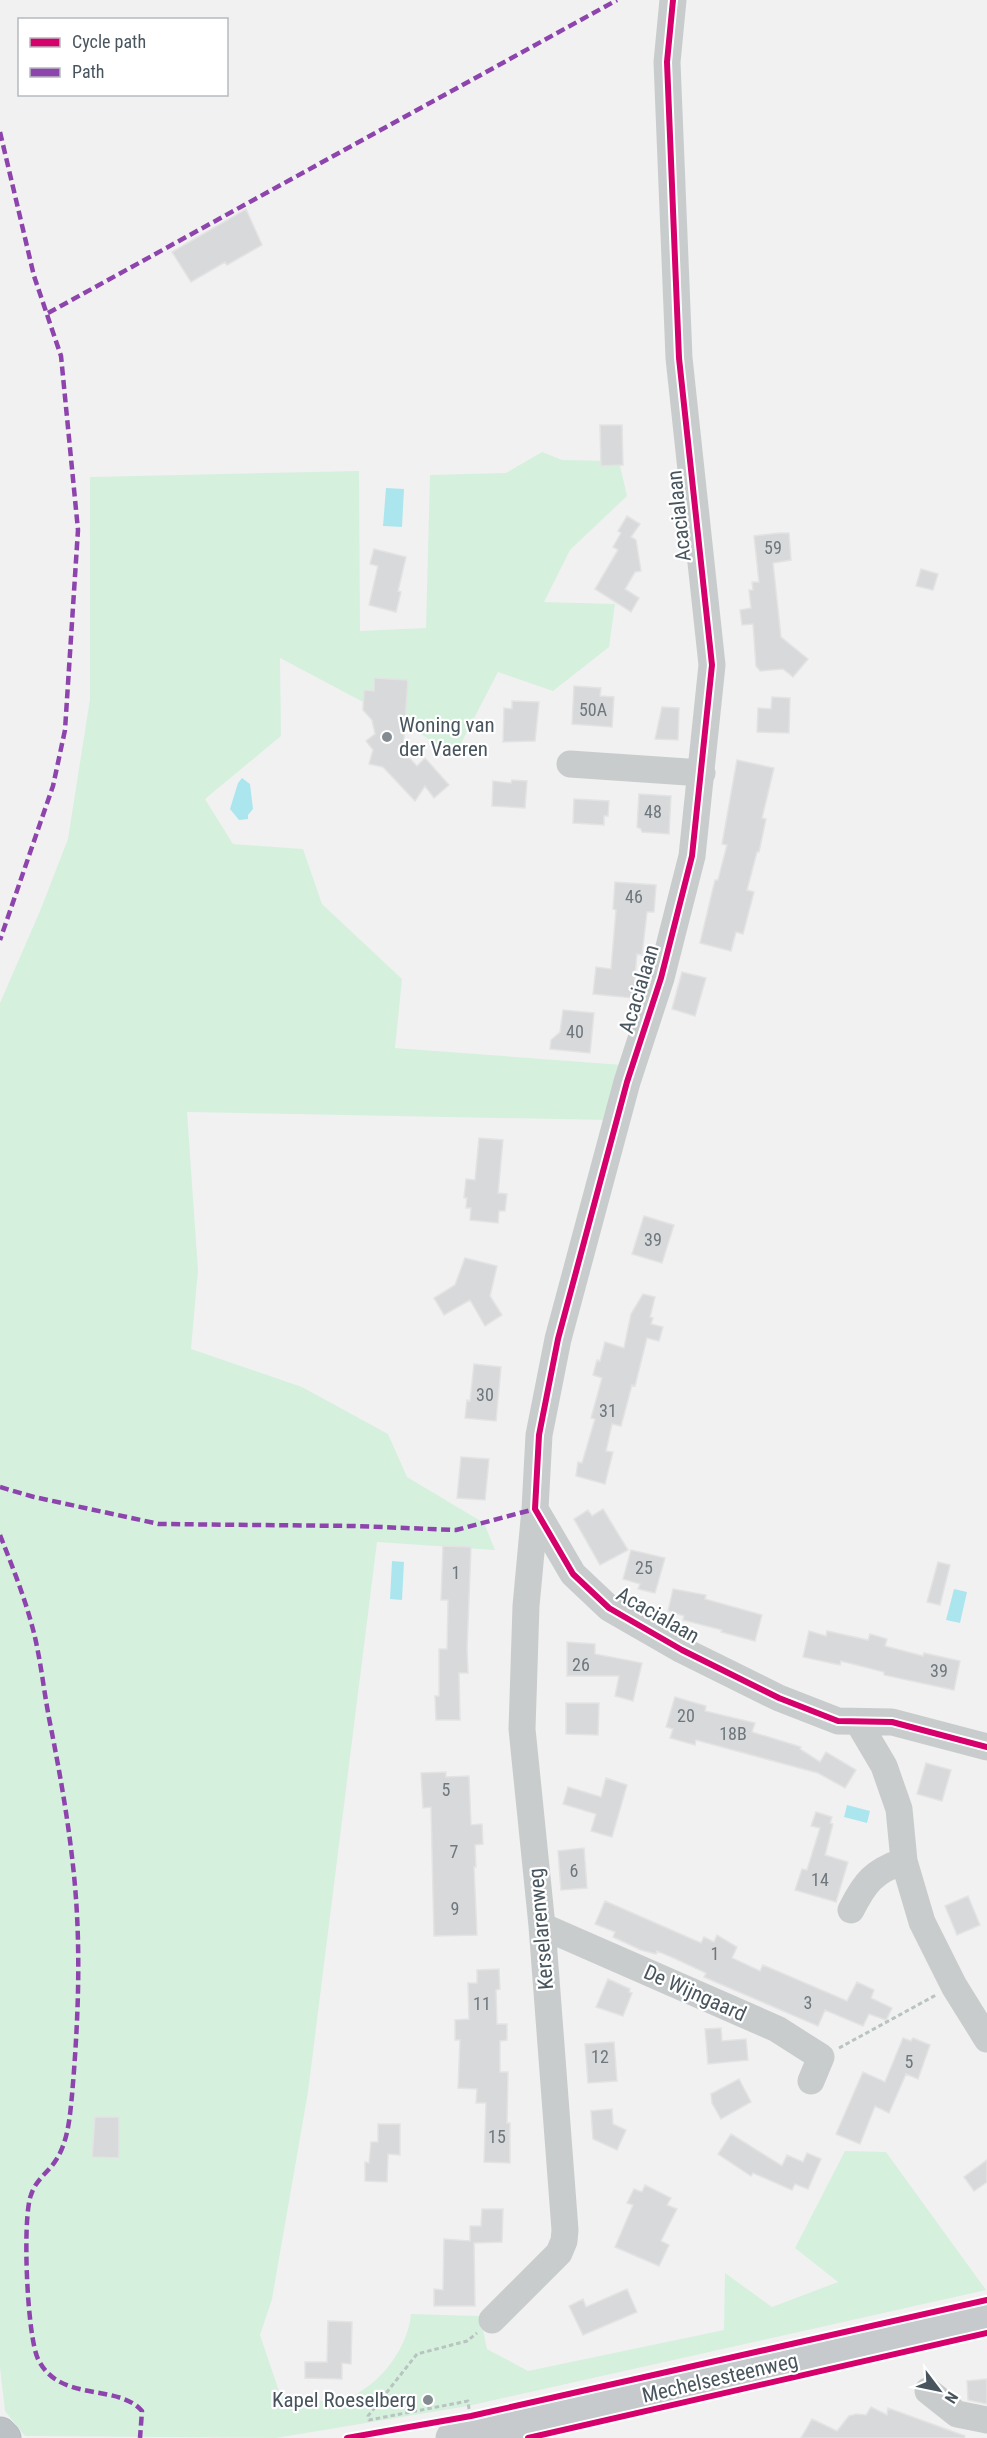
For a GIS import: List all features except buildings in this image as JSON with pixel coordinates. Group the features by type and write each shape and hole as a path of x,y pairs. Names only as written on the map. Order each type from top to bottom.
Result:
{"highway":[{"path":"0,2434 4,2438"}],"main road":[{"name":"Mechelsesteenweg","path":"452,2438 987,2317"}],"street":[{"name":"Acacialaan","path":"674,0 667,62 679,358 712,665 692,856 661,978 627,1082 558,1339 538,1435 535,1509 573,1574 609,1608 682,1650 779,1698 838,1721 892,1722 987,1747"},
{"path":"570,764 702,773"},
{"name":"Kerselarenweg","path":"492,2320 559,2253 564,2241 565,2230 542,1926 522,1729 526,1606 535,1509"},
{"path":"862,1722 884,1766 899,1809 904,1861 922,1922 954,1986 987,2040"},
{"path":"851,1910 863,1886 883,1868 904,1861"},
{"name":"De Wijngaard","path":"542,1926 777,2029 816,2069"},
{"path":"928,2391 957,2414 987,2420"}],"path":[{"path":"816,2069 923,2002"},
{"path":"468,2402 369,2420 368,2416 417,2354 467,2341 492,2320"}],"green space":[{"path":"542,452 562,460 619,461 627,496 570,550 544,602 615,604 609,647 553,691 498,672 454,757 414,729 280,658 281,736 205,799 233,844 303,849 322,904 402,979 395,1048 623,1065 608,1120 187,1112 198,1270 191,1349 302,1387 388,1434 407,1477 484,1523 495,1550 377,1542 308,2092 272,2299 260,2335 280,2394 336,2401 363,2390 386,2369 403,2342 411,2314 480,2316 487,2349 528,2371 724,2330 725,2273 772,2307 838,2282 795,2248 845,2151 886,2152 986,2290 468,2406 276,2438 25,2436 5,2411 0,2368 0,1003 68,839 90,699 90,477 359,471 360,631 426,628 430,475 506,473"}],"water":[{"path":"386,488 404,489 402,527 383,526"},
{"path":"242,778 250,784 253,809 248,819 239,820 230,809 238,783"},
{"path":"392,1561 404,1562 402,1600 390,1599"},
{"path":"954,1589 967,1592 960,1623 946,1620"},
{"path":"847,1805 870,1811 867,1823 844,1817"}],"marked path":[{"path":"48,313 617,0"},
{"path":"0,132 34,276 61,356 78,530 65,730 53,786 0,940"},
{"path":"0,1487 34,1497 159,1524 355,1526 456,1530 535,1509"},
{"path":"0,1535 17,1578 37,1646 67,1822 75,1886 78,1938 76,2043 68,2129 60,2153 36,2185 28,2208 26,2251 31,2327 38,2359 48,2373 60,2382 74,2387 119,2397 142,2411 140,2438"}],"cycle path":[{"path":"673,0 667,62 679,358 712,665 692,856 661,978 627,1082 558,1339 539,1435 535,1509 573,1574 609,1608 682,1650 779,1698 838,1721 892,1722 987,1747"},
{"path":"347,2438 471,2416 987,2300"},
{"path":"528,2438 987,2333"}],"place":[{"name":"Woning van der Vaeren","path":"387,737"},
{"name":"Kapel Roeselberg","path":"428,2400"}]}
